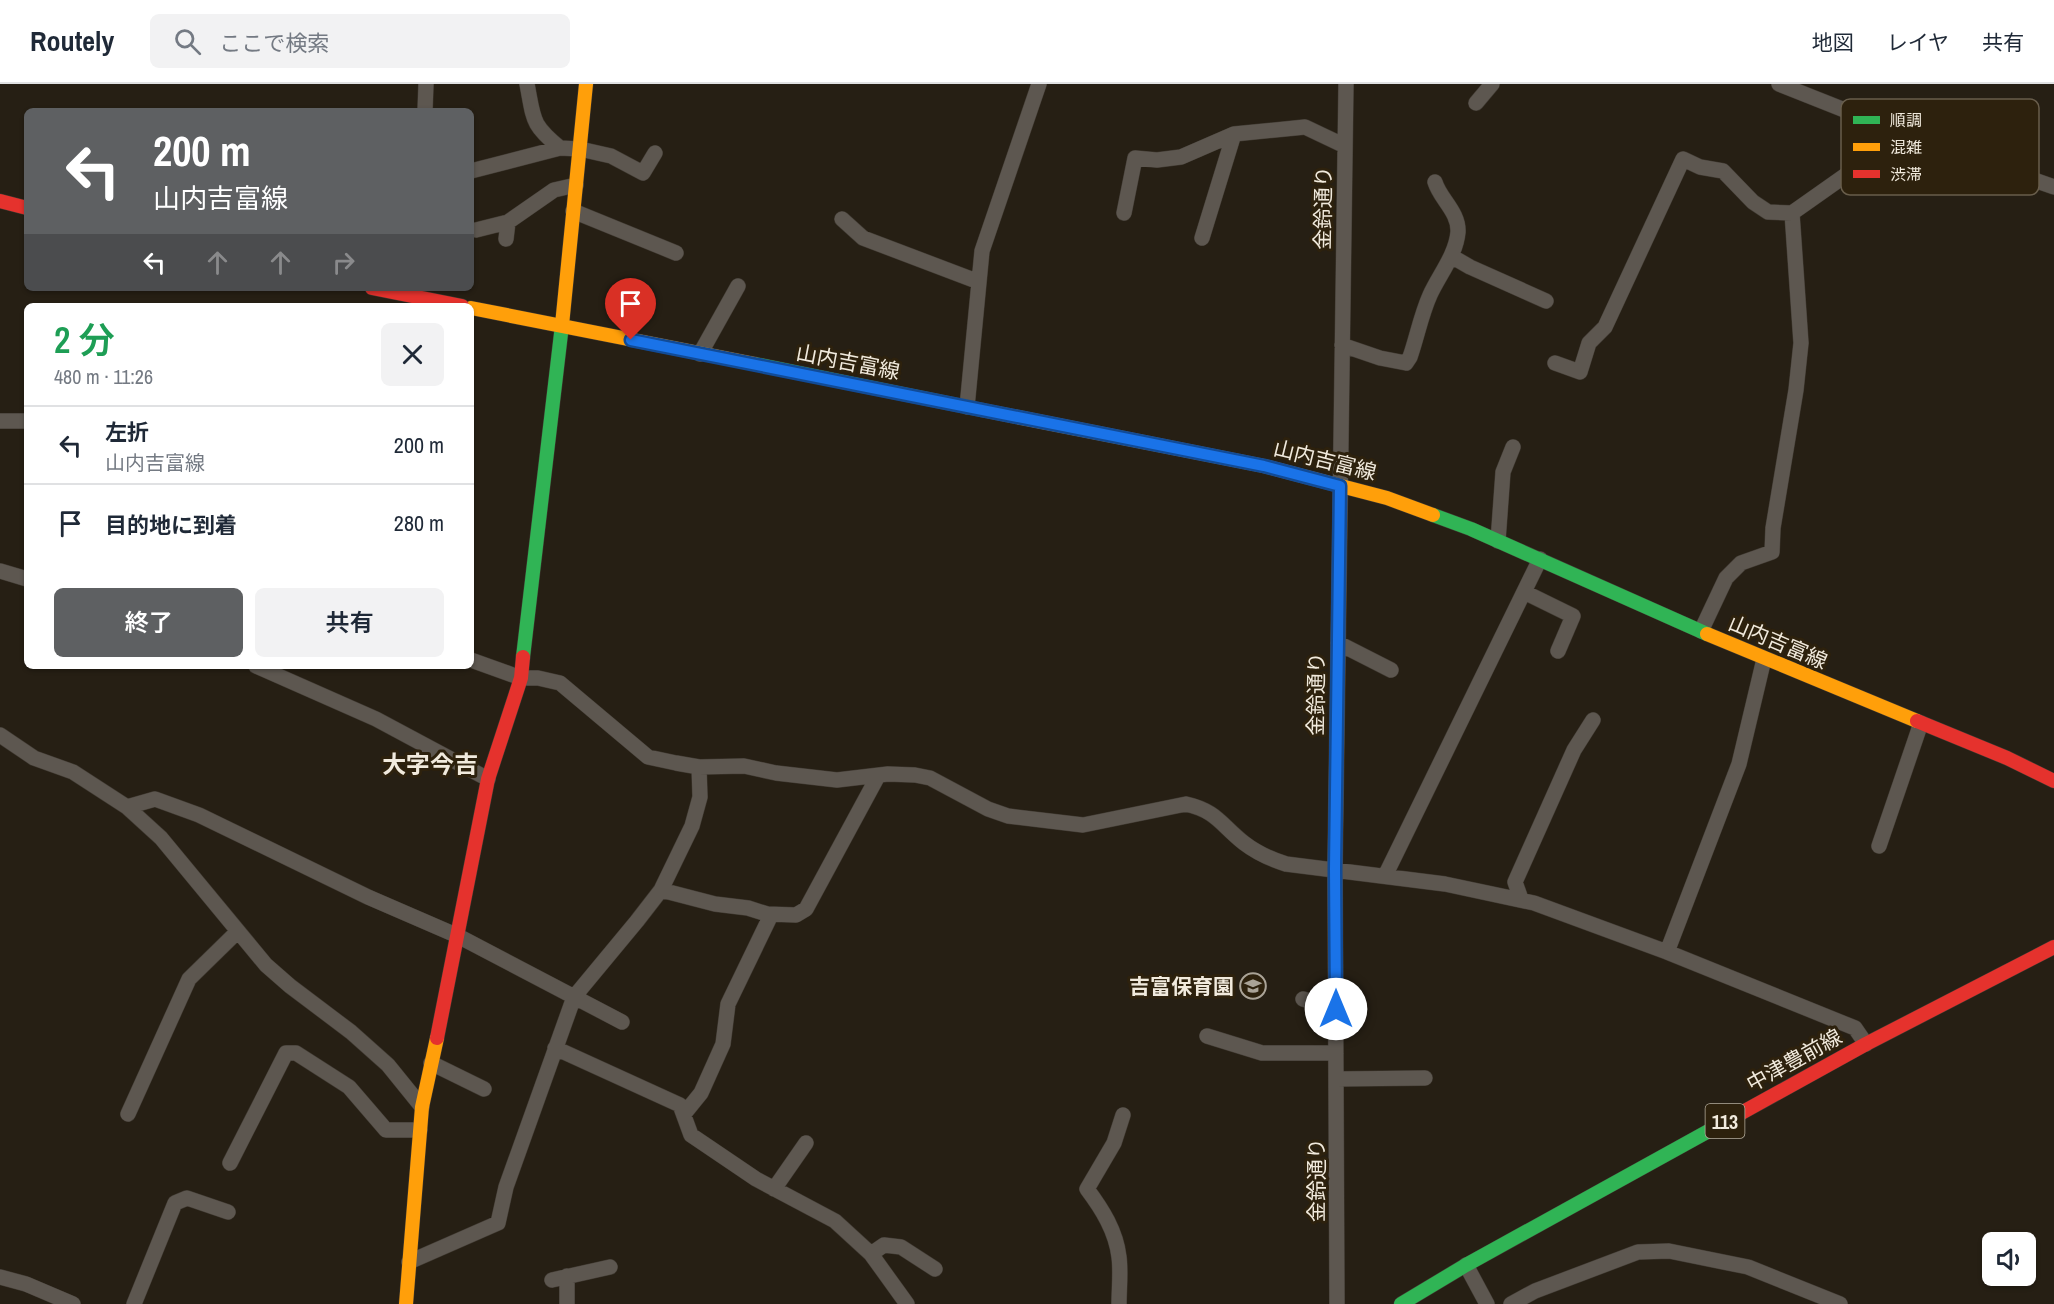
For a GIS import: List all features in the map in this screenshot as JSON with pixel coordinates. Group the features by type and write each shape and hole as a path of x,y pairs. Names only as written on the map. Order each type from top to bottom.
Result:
{"main road":[{"path":"406,1304 422,1107 488,780 521,678 562,326 586,84"},
{"path":"0,201 24,207"},
{"path":"387,291 447,303"},
{"name":"山内吉富線","path":"474,309 1264,466 1387,498 1497,541 1764,659 2007,758 2054,781"},
{"name":"中津豊前線","path":"1401,1304 1466,1265 1866,1044 2054,947"}],"street":[{"path":"425,108 426,84"},
{"path":"527,84 533,118 540,131 560,148"},
{"path":"967,407 982,251 1039,84"},
{"name":"金鈴通り","path":"1337,1304 1335,869 1346,84"},
{"path":"1476,104 1492,84"},
{"path":"1779,84 1841,109"},
{"path":"1124,213 1135,158 1156,160 1181,157 1234,134 1305,127 1345,146"},
{"path":"1203,238 1234,134"},
{"path":"474,170 560,148 580,148 611,156 643,173 655,153"},
{"path":"1555,363 1580,372 1589,343 1605,327 1683,159 1700,167 1724,171 1753,202 1768,212 1792,213 1841,178"},
{"path":"1342,345 1380,358 1406,363 1410,357 1429,296 1451,256 1458,231 1450,207 1439,193 1435,182"},
{"path":"2039,182 2054,187"},
{"path":"477,230 508,222 554,190 576,185"},
{"path":"573,211 676,254"},
{"path":"1701,631 1726,578 1741,563 1772,552 1773,528 1796,390 1801,343 1792,213"},
{"path":"842,219 863,238 979,282"},
{"path":"506,239 508,222"},
{"path":"1451,256 1470,267 1546,301"},
{"path":"700,354 738,285"},
{"path":"0,421 24,421"},
{"path":"1497,541 1503,472 1513,447"},
{"path":"1385,876 1540,560"},
{"path":"0,571 24,578"},
{"path":"1524,592 1573,616 1558,651"},
{"path":"1338,643 1391,670"},
{"path":"1667,952 1739,764 1764,659"},
{"path":"474,661 521,678 538,678 560,684 648,757 699,766 744,766 776,773 837,780 915,775 930,778 988,810 1008,816 1083,825 1186,804 1202,808 1213,814 1243,842 1264,856 1286,864 1445,884 1521,899 1667,952 1855,1028 1866,1044"},
{"path":"263,669 376,720 488,780"},
{"path":"1521,899 1515,882 1574,750 1593,720"},
{"path":"1879,846 1921,723"},
{"path":"0,735 34,758 73,772 127,807 161,838 266,965 351,1032 388,1065 422,1107"},
{"path":"409,1262 498,1222 506,1187 574,996 661,890 692,826 700,797 699,766"},
{"path":"661,890 771,915 796,915 806,909 878,776"},
{"path":"127,807 155,799 199,815 368,897 458,936 622,1022"},
{"path":"684,1114 701,1093 723,1044 728,1004 771,915"},
{"path":"128,1114 189,979 237,932"},
{"path":"1302,999 1336,1009"},
{"path":"1208,1036 1262,1053 1336,1053"},
{"path":"555,1048 680,1105 691,1135 756,1179 835,1221 871,1254 907,1304"},
{"path":"230,1163 286,1053 296,1053 349,1087 386,1130 420,1130"},
{"path":"431,1063 484,1089"},
{"path":"1336,1079 1425,1078"},
{"path":"1119,1304 1119,1256 1113,1233 1104,1213 1087,1189 1114,1143 1124,1116"},
{"path":"774,1189 806,1143"},
{"path":"134,1304 175,1203 187,1198 228,1212"},
{"path":"871,1254 884,1245 901,1247 934,1269"},
{"path":"1511,1304 1535,1291 1638,1252 1670,1251 1748,1267 1840,1304"},
{"path":"1466,1265 1487,1304"},
{"path":"567,1304 560,1278 610,1267"},
{"path":"1,1279 26,1284 73,1304"}],"traffic: fast":[{"path":"523,657 562,325"},
{"path":"755,364 982,410"},
{"path":"1433,515 1471,529 1707,634"},
{"path":"1401,1304 1466,1265 1734,1117"}],"traffic: slow":[{"path":"562,325 586,84"},
{"path":"474,309 755,364"},
{"path":"982,410 1264,466 1387,498 1433,515"},
{"path":"1707,634 1917,721"},
{"path":"406,1304 422,1107 437,1038"}],"traffic: jam":[{"path":"0,201 24,207"},
{"path":"387,291 447,303"},
{"path":"437,1038 488,779 521,678 523,657"},
{"path":"1917,721 2007,758 2054,781"},
{"path":"1734,1117 1866,1044 2054,947"}],"place":[{"name":"吉富保育園","path":"1253,986"}],"district":[{"name":"大字今吉","path":"430,764"}],"route":[{"path":"631,340 1264,466 1340,486 1335,869 1336,1009"}]}
